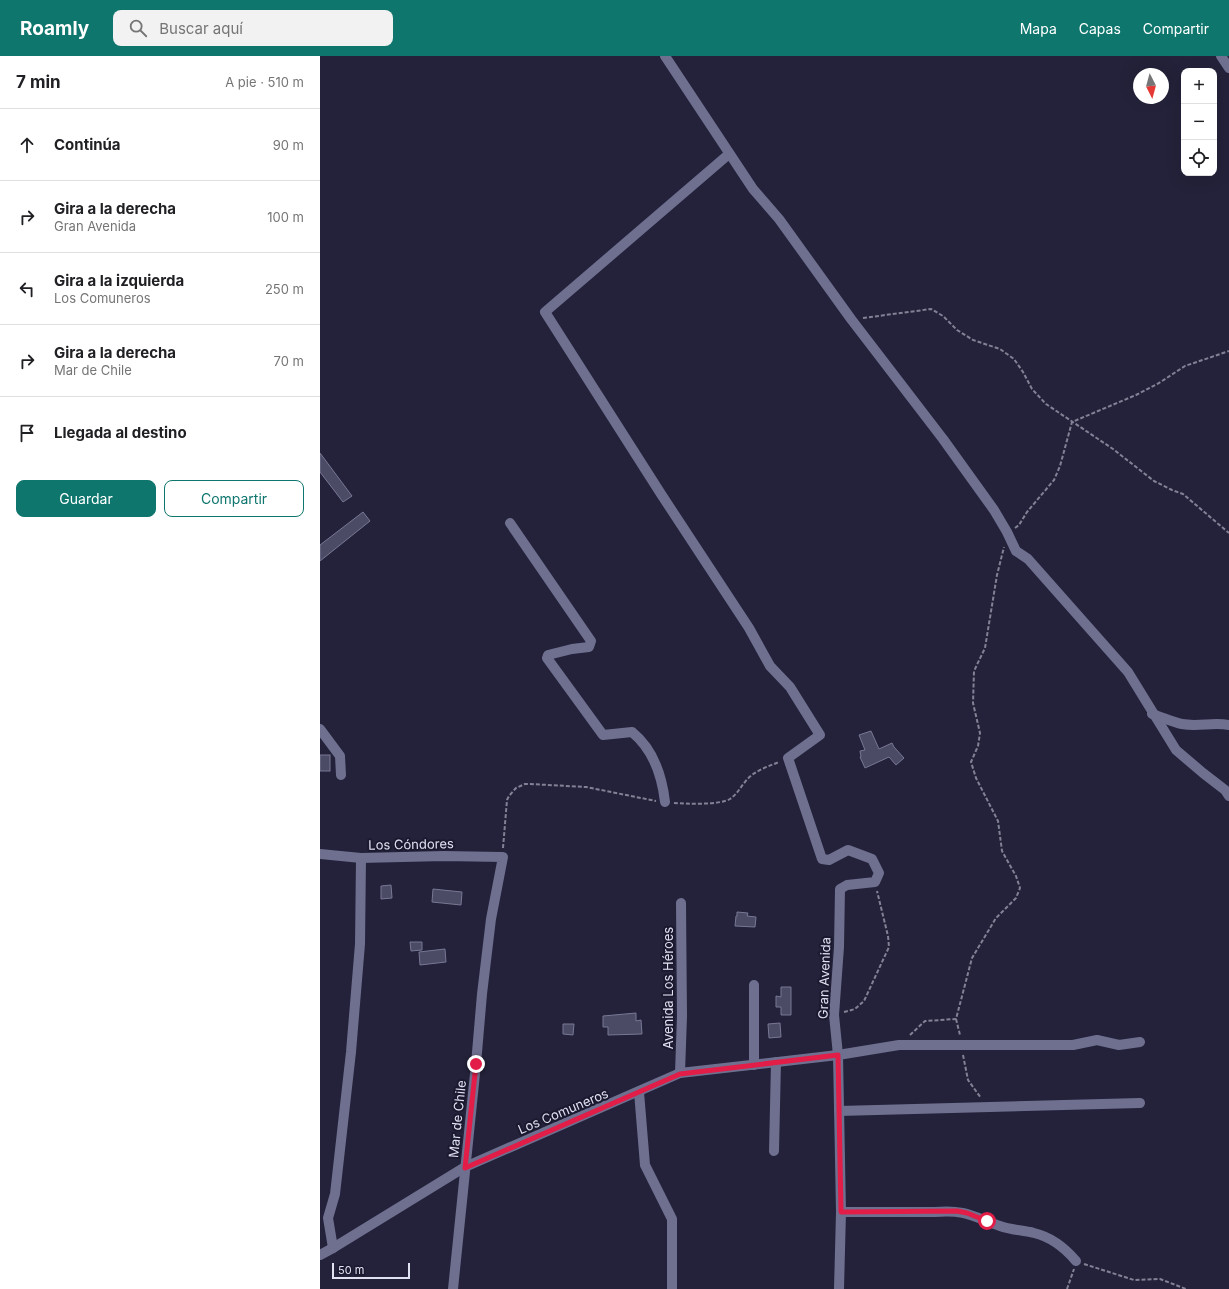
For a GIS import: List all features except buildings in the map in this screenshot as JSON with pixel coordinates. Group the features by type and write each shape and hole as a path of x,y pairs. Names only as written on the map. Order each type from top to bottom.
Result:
{"street":[{"path":"665,56 753,189 779,219 851,319 943,439 994,510 1016,551 1028,559 1128,672 1142,693 1152,714 1176,750 1225,790 1229,796"},
{"path":"1221,56 1229,68"},
{"path":"729,154 545,312 657,488 749,628 770,666 790,687 820,735 788,758 822,859 829,860 848,850 872,859 879,873 875,882"},
{"path":"510,523 592,642 589,647 572,649 548,655 547,658 603,735 632,732 637,736 655,762 663,784 665,802"},
{"path":"1152,714 1182,724 1229,725"},
{"path":"320,729 340,756 341,775"},
{"name":"Los Cóndores","path":"320,854 361,858 444,856 503,857"},
{"name":"Mar de Chile","path":"453,1289 482,994 491,919 503,857"},
{"path":"333,1248 328,1218 335,1194 351,1052 360,944 361,858"},
{"name":"Gran Avenida","path":"839,1289 841,1212 838,1055 834,1015 839,947 840,889 847,885 875,882"},
{"name":"Avenida Los Héroes","path":"680,1074 682,1016 681,904"},
{"path":"754,985 754,1065"},
{"name":"Los Comuneros","path":"320,1255 465,1168 680,1074 838,1055 899,1045 1073,1045 1097,1040 1120,1045 1140,1042"},
{"path":"774,1151 776,1062"},
{"path":"639,1092 645,1165 672,1219 672,1289"},
{"path":"839,1111 1140,1103"},
{"path":"841,1212 946,1211 967,1213 1001,1226 1043,1236 1061,1246 1076,1262"}],"path":[{"path":"851,319 931,309 943,316 957,330 973,340 1000,349 1014,360 1032,388 1046,404 1113,449 1154,481 1183,494 1229,533"},
{"path":"1072,422 1136,395 1159,383 1185,366 1229,351"},
{"path":"991,1107 982,1100 968,1080 956,1019 972,958 996,918 1016,898 1020,888 1016,876 1002,851 998,821 976,778 971,762 978,746 980,733 973,703 974,671 985,648 997,575 1007,532 1019,525 1027,512 1054,480 1060,466 1072,422"},
{"path":"503,857 507,800 512,792 520,786 530,784 574,786 665,802 690,804 728,800 735,795 745,782 758,771 788,758"},
{"path":"834,1015 855,1010 864,1001 889,947 888,936 875,882"},
{"path":"899,1045 925,1021 956,1019"},
{"path":"1067,1289 1076,1262 1134,1280 1160,1279 1186,1289"}],"route":[{"path":"476,1064 465,1168 680,1074 838,1055 841,1212 957,1211 977,1216 987,1221"}]}
